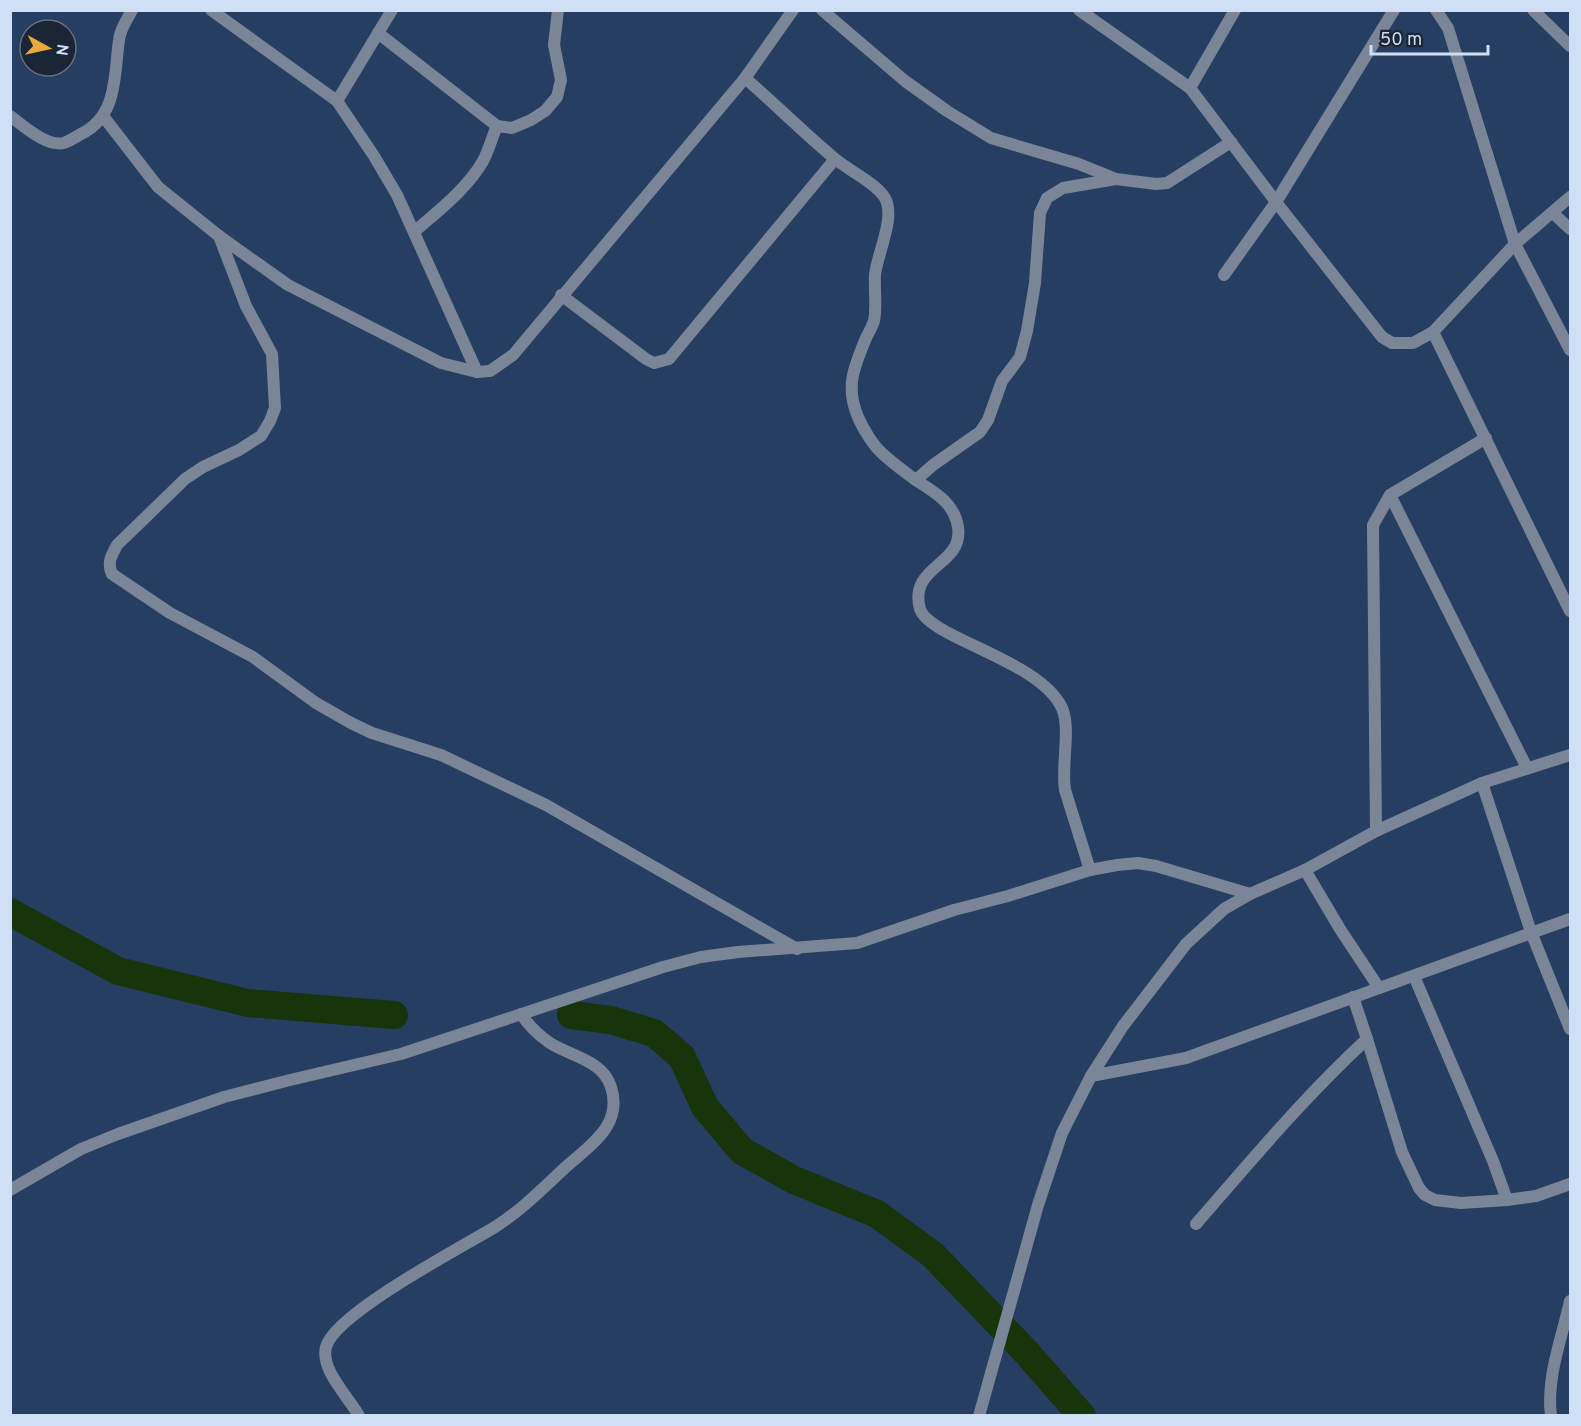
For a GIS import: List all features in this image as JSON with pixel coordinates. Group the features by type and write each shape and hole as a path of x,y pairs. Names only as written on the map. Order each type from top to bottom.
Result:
{"street":[{"path":"10,117 46,140 63,143 89,130 103,116 114,90 119,38 132,10"},
{"path":"211,10 337,101 397,195 477,372"},
{"path":"337,101 392,10"},
{"path":"378,33 497,126 512,128 545,111 557,97 561,80 554,45 558,10"},
{"path":"103,116 158,187 219,236 288,285 441,363 477,372 493,369 513,355 745,78 793,10"},
{"path":"822,10 905,81 947,111 991,138 1116,178 1156,184 1167,183 1231,142"},
{"path":"1079,10 1190,88 1382,337 1392,343 1413,344 1433,332 1515,244 1570,197"},
{"path":"1190,88 1235,10"},
{"path":"1224,275 1276,202 1394,10"},
{"path":"1436,10 1448,28 1515,244 1570,350"},
{"path":"1533,10 1570,46"},
{"path":"745,78 835,159 884,196 888,205 887,223 875,274 876,308 873,323 851,382 852,401 859,420 882,454 940,495 955,515 958,537 952,554 926,574 921,584 919,599 923,615 946,632 1029,674 1055,698 1061,707 1066,726 1063,778 1065,790 1090,870"},
{"path":"414,232 445,205 476,171 497,126"},
{"path":"561,295 646,359 654,363 669,359 835,159"},
{"path":"916,480 980,432 988,420 1002,381 1020,357 1027,332 1035,283 1040,213 1047,198 1063,188 1116,178"},
{"path":"1553,213 1570,229"},
{"path":"219,236 246,306 272,354 275,408 261,435 239,450 203,467 185,479 117,545 110,558 109,567 112,574 170,612 253,657 316,703 351,723 372,733 441,755 546,805 797,949"},
{"path":"1433,332 1570,611"},
{"path":"1376,831 1372,539 1376,517 1390,495 1486,438"},
{"path":"1390,495 1527,768"},
{"path":"979,1416 1038,1205 1062,1133 1091,1076 1122,1026 1186,944 1224,909 1250,894 1305,870 1376,831 1482,783 1570,755"},
{"path":"1482,783 1531,932 1570,1029"},
{"path":"10,1190 81,1149 224,1097 401,1054 663,967 701,957 857,943 954,910 1008,896 1090,870 1138,863 1156,866 1250,894"},
{"path":"1305,870 1379,988"},
{"path":"1091,1076 1186,1058 1570,919"},
{"path":"1414,976 1493,1161 1507,1200"},
{"path":"1353,997 1402,1152 1419,1188 1425,1195 1435,1200 1461,1203 1507,1200 1536,1196 1570,1184"},
{"path":"359,1416 333,1378 325,1355 328,1341 337,1330 369,1304 422,1269 497,1226 595,1141 608,1125 613,1107 611,1087 606,1077 588,1061 551,1043 531,1028 521,1014"},
{"path":"1196,1224 1265,1144 1344,1060 1367,1039"},
{"path":"1551,1416 1551,1384 1570,1301"}],"waterway":[{"path":"10,912 118,971 248,1003 394,1015"},
{"path":"571,1015 611,1020 654,1033 682,1057 705,1107 742,1151 794,1180 877,1214 933,1255 1027,1353 1082,1416"}]}
